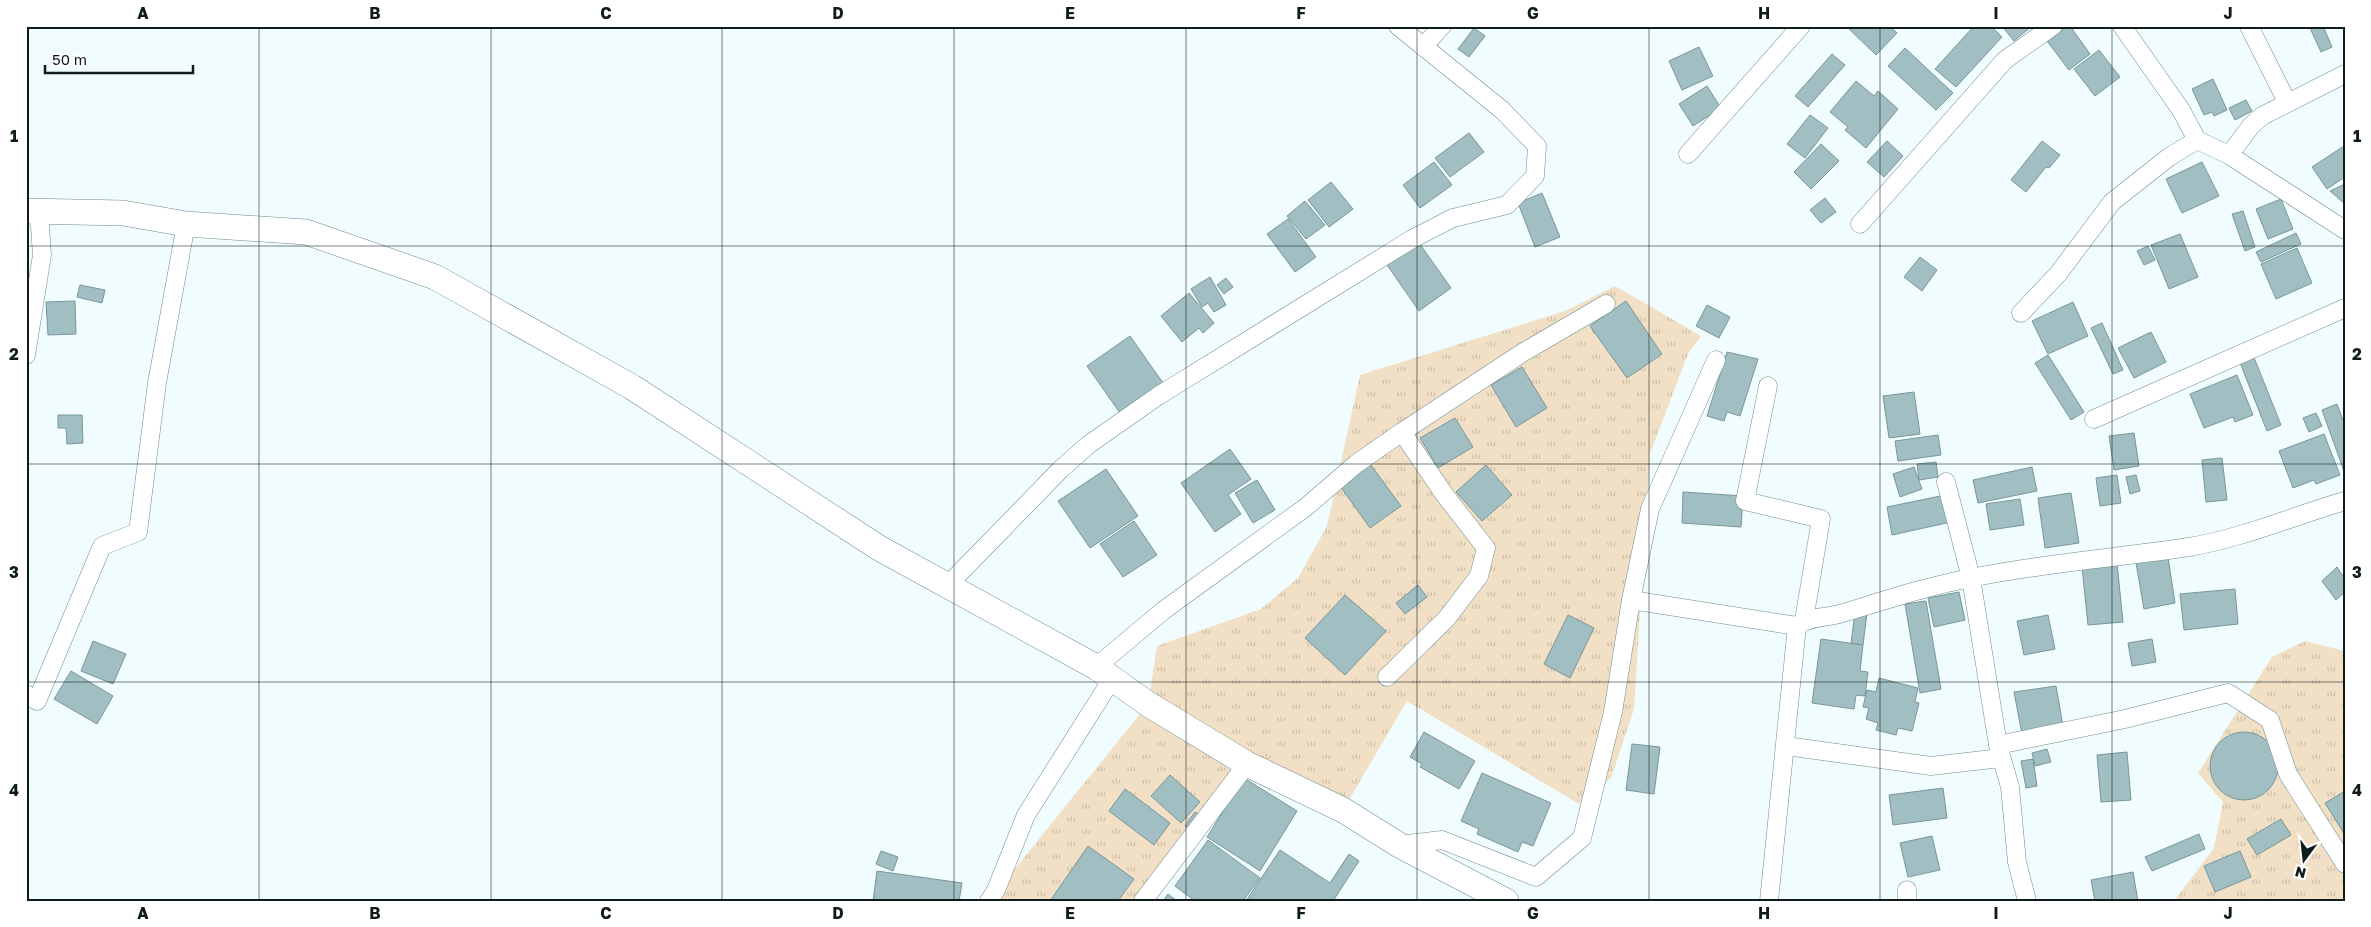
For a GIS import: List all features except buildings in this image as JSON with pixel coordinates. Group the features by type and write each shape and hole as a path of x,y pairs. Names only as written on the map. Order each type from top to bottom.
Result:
{"street":[{"path":"947,586 1060,470 1088,445 1150,401 1328,288 1412,239 1453,218 1507,204 1535,176 1537,146 1502,110 1398,26"},
{"path":"1424,47 1442,26"},
{"path":"1688,154 1801,26"},
{"path":"1860,224 2005,60 2052,26"},
{"path":"2122,26 2181,110 2197,140 2229,155 2345,230"},
{"path":"2249,26 2287,102"},
{"path":"2229,155 2251,126 2262,116 2345,74"},
{"path":"2021,313 2058,274 2112,202 2169,157 2197,140"},
{"path":"26,355 42,256 33,212 123,213 186,224 306,232 435,277 632,387 879,548 1104,673 1148,704 1247,764 1342,810 1399,845 1506,901"},
{"path":"26,694 37,701 102,546 138,532 157,383 186,224"},
{"path":"989,901 996,890 1026,815 1104,673 1164,610 1306,507 1356,464 1402,432 1522,353 1606,304"},
{"path":"2094,419 2345,308"},
{"path":"1399,845 1442,840 1536,877 1582,838 1613,712 1631,600 1650,510 1716,360"},
{"path":"1768,386 1745,501 1821,519 1800,623 1768,901"},
{"path":"1387,677 1452,611 1479,576 1486,548 1444,494 1402,432"},
{"path":"1946,482 1971,578 2000,752 2010,787 2017,862 2027,901"},
{"path":"1631,600 1800,623 1835,616 1910,593 1971,578 2102,557 2190,546 2258,530 2307,511 2345,500"},
{"path":"1786,746 1931,766 2000,752 2228,694 2270,720 2288,774 2345,864"},
{"path":"1143,901 1247,764"}],"green space":[{"path":"1615,286 1701,336 1688,354 1650,454 1634,709 1611,778 1579,804 1407,701 1343,810 1247,764 1211,811 1156,901 989,901 1148,704 1157,646 1261,609 1298,578 1327,526 1360,375 1565,311"},
{"path":"2305,641 2345,651 2345,901 2174,901 2214,848 2223,802 2198,773 2272,657"}]}
